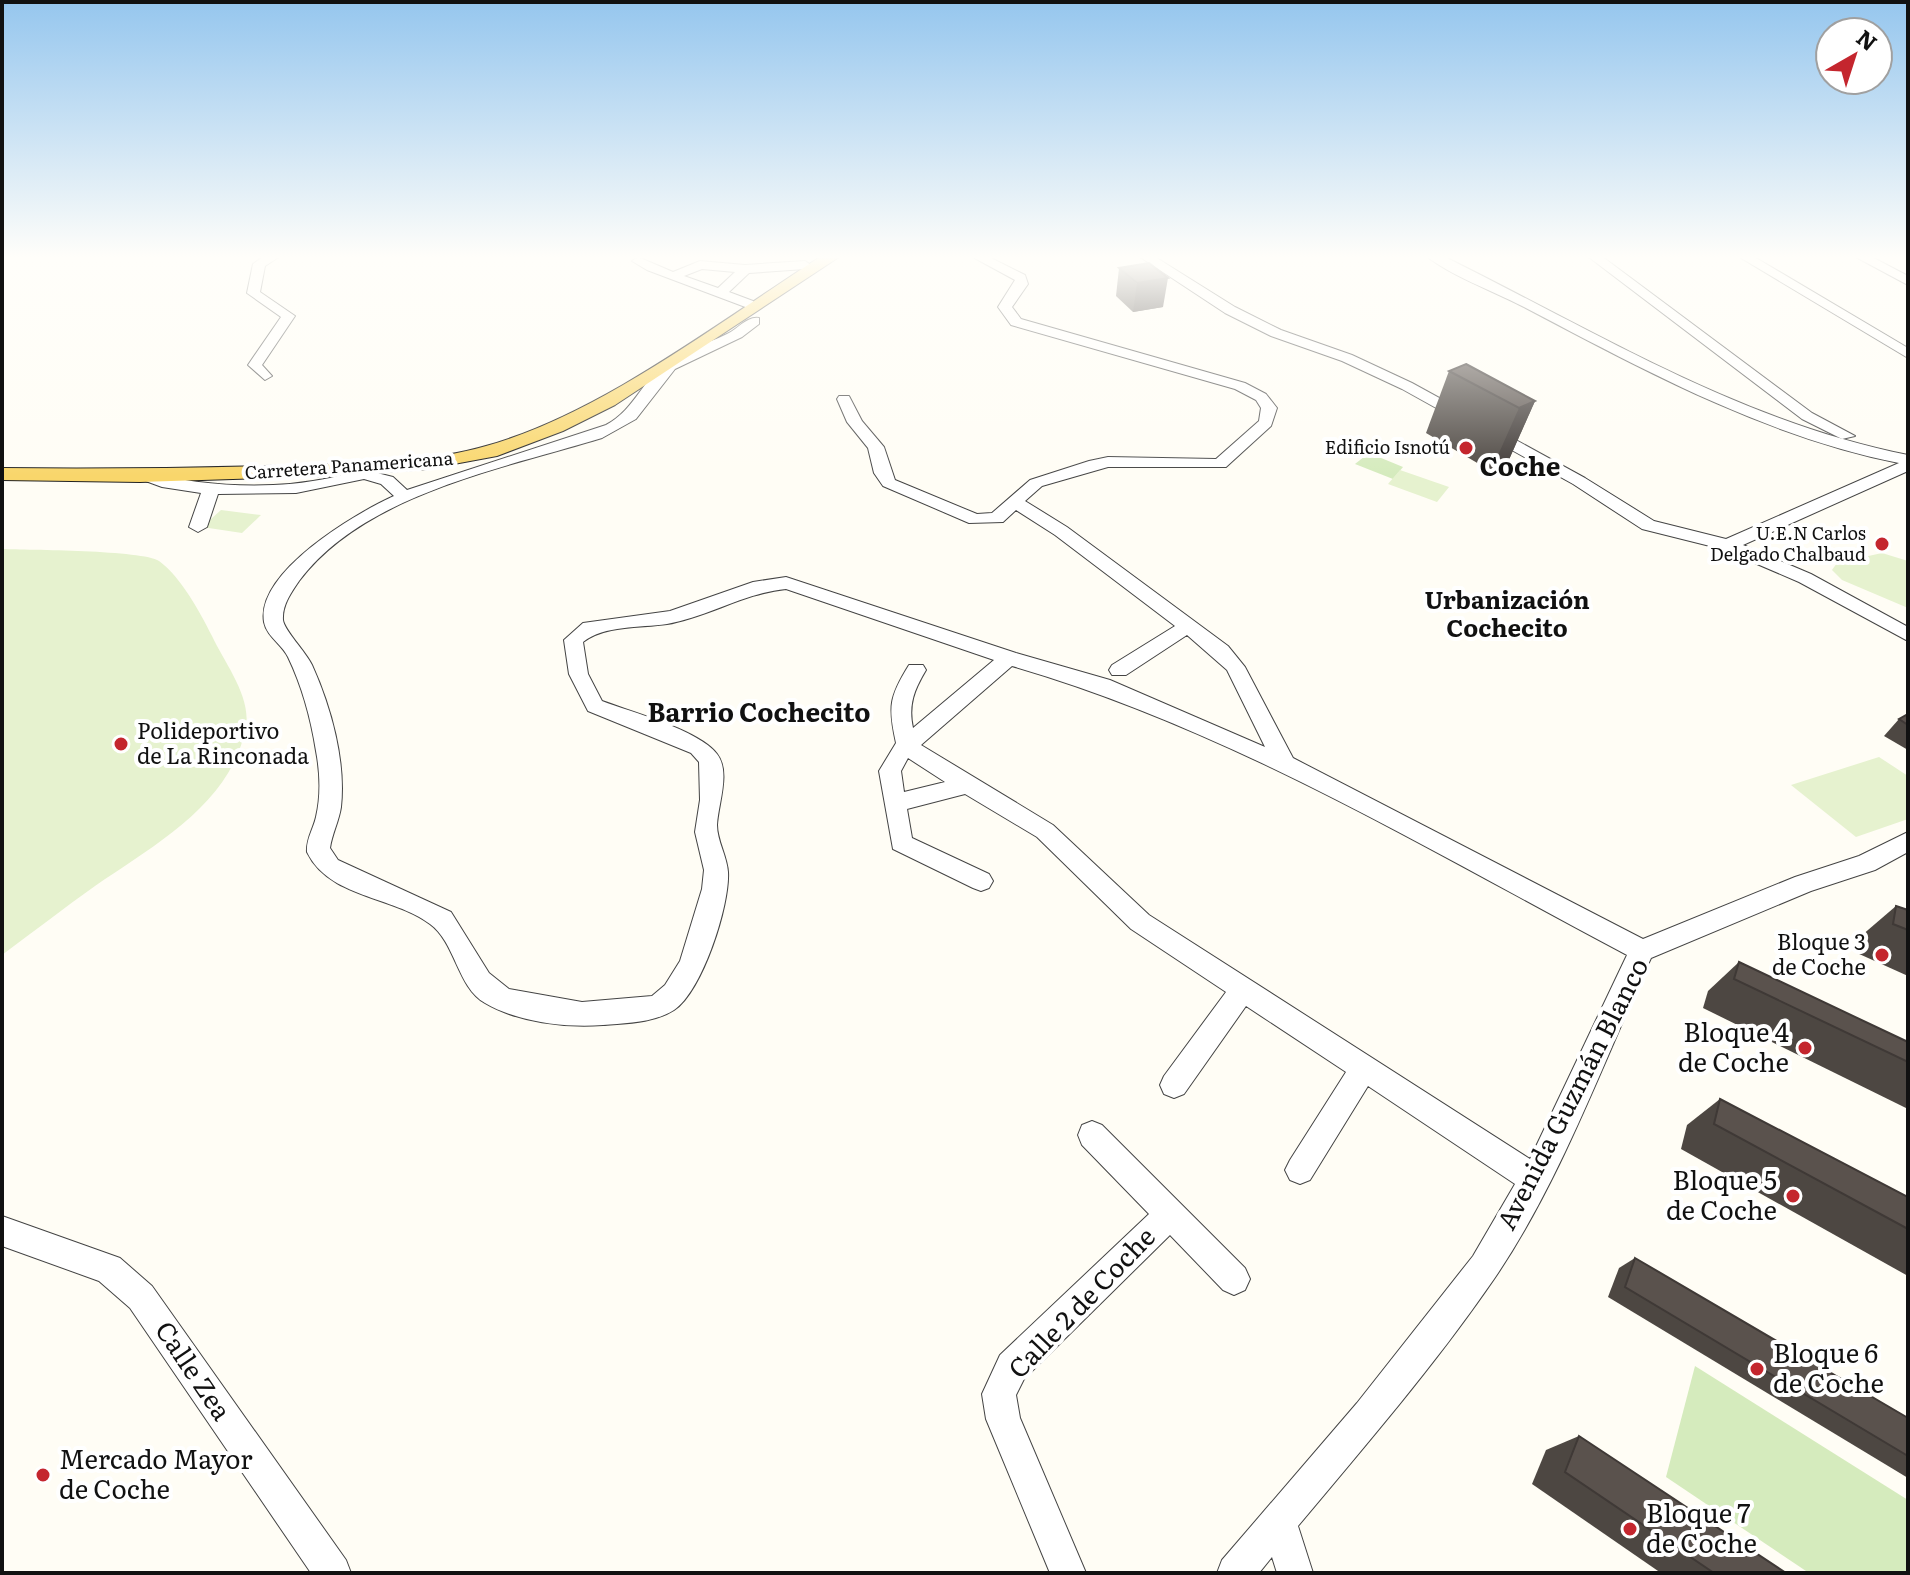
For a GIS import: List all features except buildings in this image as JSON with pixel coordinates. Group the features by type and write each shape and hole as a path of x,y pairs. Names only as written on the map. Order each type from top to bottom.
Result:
{"main road":[{"name":"Carretera Panamericana","path":"2,467 141,469 350,462 468,448 511,435 578,405 722,328"},
{"name":"Carretera Panamericana","path":"2,474 140,476 371,471 468,457 526,440 608,401 728,328"}],"street":[{"path":"265,376 255,365 283,328"},
{"path":"746,328 713,339 677,361 657,377 633,413 597,435 404,496 368,513 334,536 291,579 275,607 273,622 281,637 292,644 308,677 328,750 329,806 318,842 318,854 329,867 407,898 440,918 468,954 483,987 492,994 517,1003 593,1015 664,1003 676,993 708,920 717,873 706,826 711,798 710,760 699,748 595,706 587,696 572,649 574,640 581,632 602,623 670,617 702,609 759,586 786,583 1009,658 1103,685 1285,764 1642,951"},
{"path":"844,399 855,422 876,447 884,477 897,488 975,519 997,518 1036,483 1089,466 1108,462 1220,464 1266,423 1269,408 1261,397 1240,386 1039,328"},
{"path":"1267,328 1347,358 1407,386 1579,481 1648,525 1728,545 1805,578 1908,635"},
{"path":"1576,328 1701,392 1755,415 1845,447 1908,461"},
{"path":"1690,328 1793,405 1855,440 1908,461"},
{"path":"1865,328 1908,354"},
{"path":"1755,415 1793,405"},
{"path":"1728,545 1908,461"},
{"path":"140,476 160,485 211,489 309,486 371,471 387,480 404,496"},
{"path":"198,527 211,489"},
{"path":"1016,503 1061,531 1190,625 1235,667 1285,764"},
{"path":"1119,670 1190,625"},
{"path":"981,881 904,846 890,771 894,760 907,745 1009,658"},
{"path":"916,670 904,689 899,711 907,745 1045,831 1140,922 1534,1179"},
{"path":"896,803 967,785"},
{"name":"Avenida Guzmán Blanco","path":"1235,1573 1280,1524 1414,1360 1484,1267 1534,1179 1642,951 1803,884 1867,863 1908,841"},
{"path":"1174,1085 1242,991"},
{"path":"1300,1170 1363,1070"},
{"path":"1092,1135 1234,1279"},
{"name":"Calle 2 de Coche","path":"1068,1573 1003,1419 999,1394 1012,1367 1170,1214"},
{"name":"Calle Zea","path":"2,1231 109,1269 141,1297 333,1573"},
{"path":"1280,1524 1295,1573"}],"green space":[{"path":"1369,453 1403,467 1393,479 1355,464"},
{"path":"1400,470 1449,487 1437,502 1388,484"},
{"path":"221,510 261,515 242,533 202,527"},
{"name":"Polideportivo de La Rinconada","path":"2,549 109,553 159,561 182,585 202,616 241,691 246,726 238,754 225,778 187,820 2,955"},
{"path":"1882,553 1908,561 1908,608 1842,580 1832,570 1837,563"},
{"path":"1879,757 1908,776 1908,819 1856,837 1791,785"},
{"path":"1695,1366 1908,1500 1908,1573 1809,1573 1666,1477"}],"place":[{"name":"Edificio Isnotú","path":"1466,448"},
{"name":"U.E.N Carlos Delgado Chalbaud","path":"1882,544"},
{"name":"Polideportivo de La Rinconada","path":"121,744"},
{"name":"Bloque 3 de Coche","path":"1882,955"},
{"name":"Bloque 4 de Coche","path":"1805,1048"},
{"name":"Bloque 5 de Coche","path":"1793,1196"},
{"name":"Bloque 6 de Coche","path":"1757,1369"},
{"name":"Mercado Mayor de Coche","path":"43,1475"},
{"name":"Bloque 7 de Coche","path":"1630,1529"}],"district":[{"name":"Coche","path":"1520,467"},
{"name":"Urbanización Cochecito","path":"1507,615"},
{"name":"Barrio Cochecito","path":"759,713"}]}
